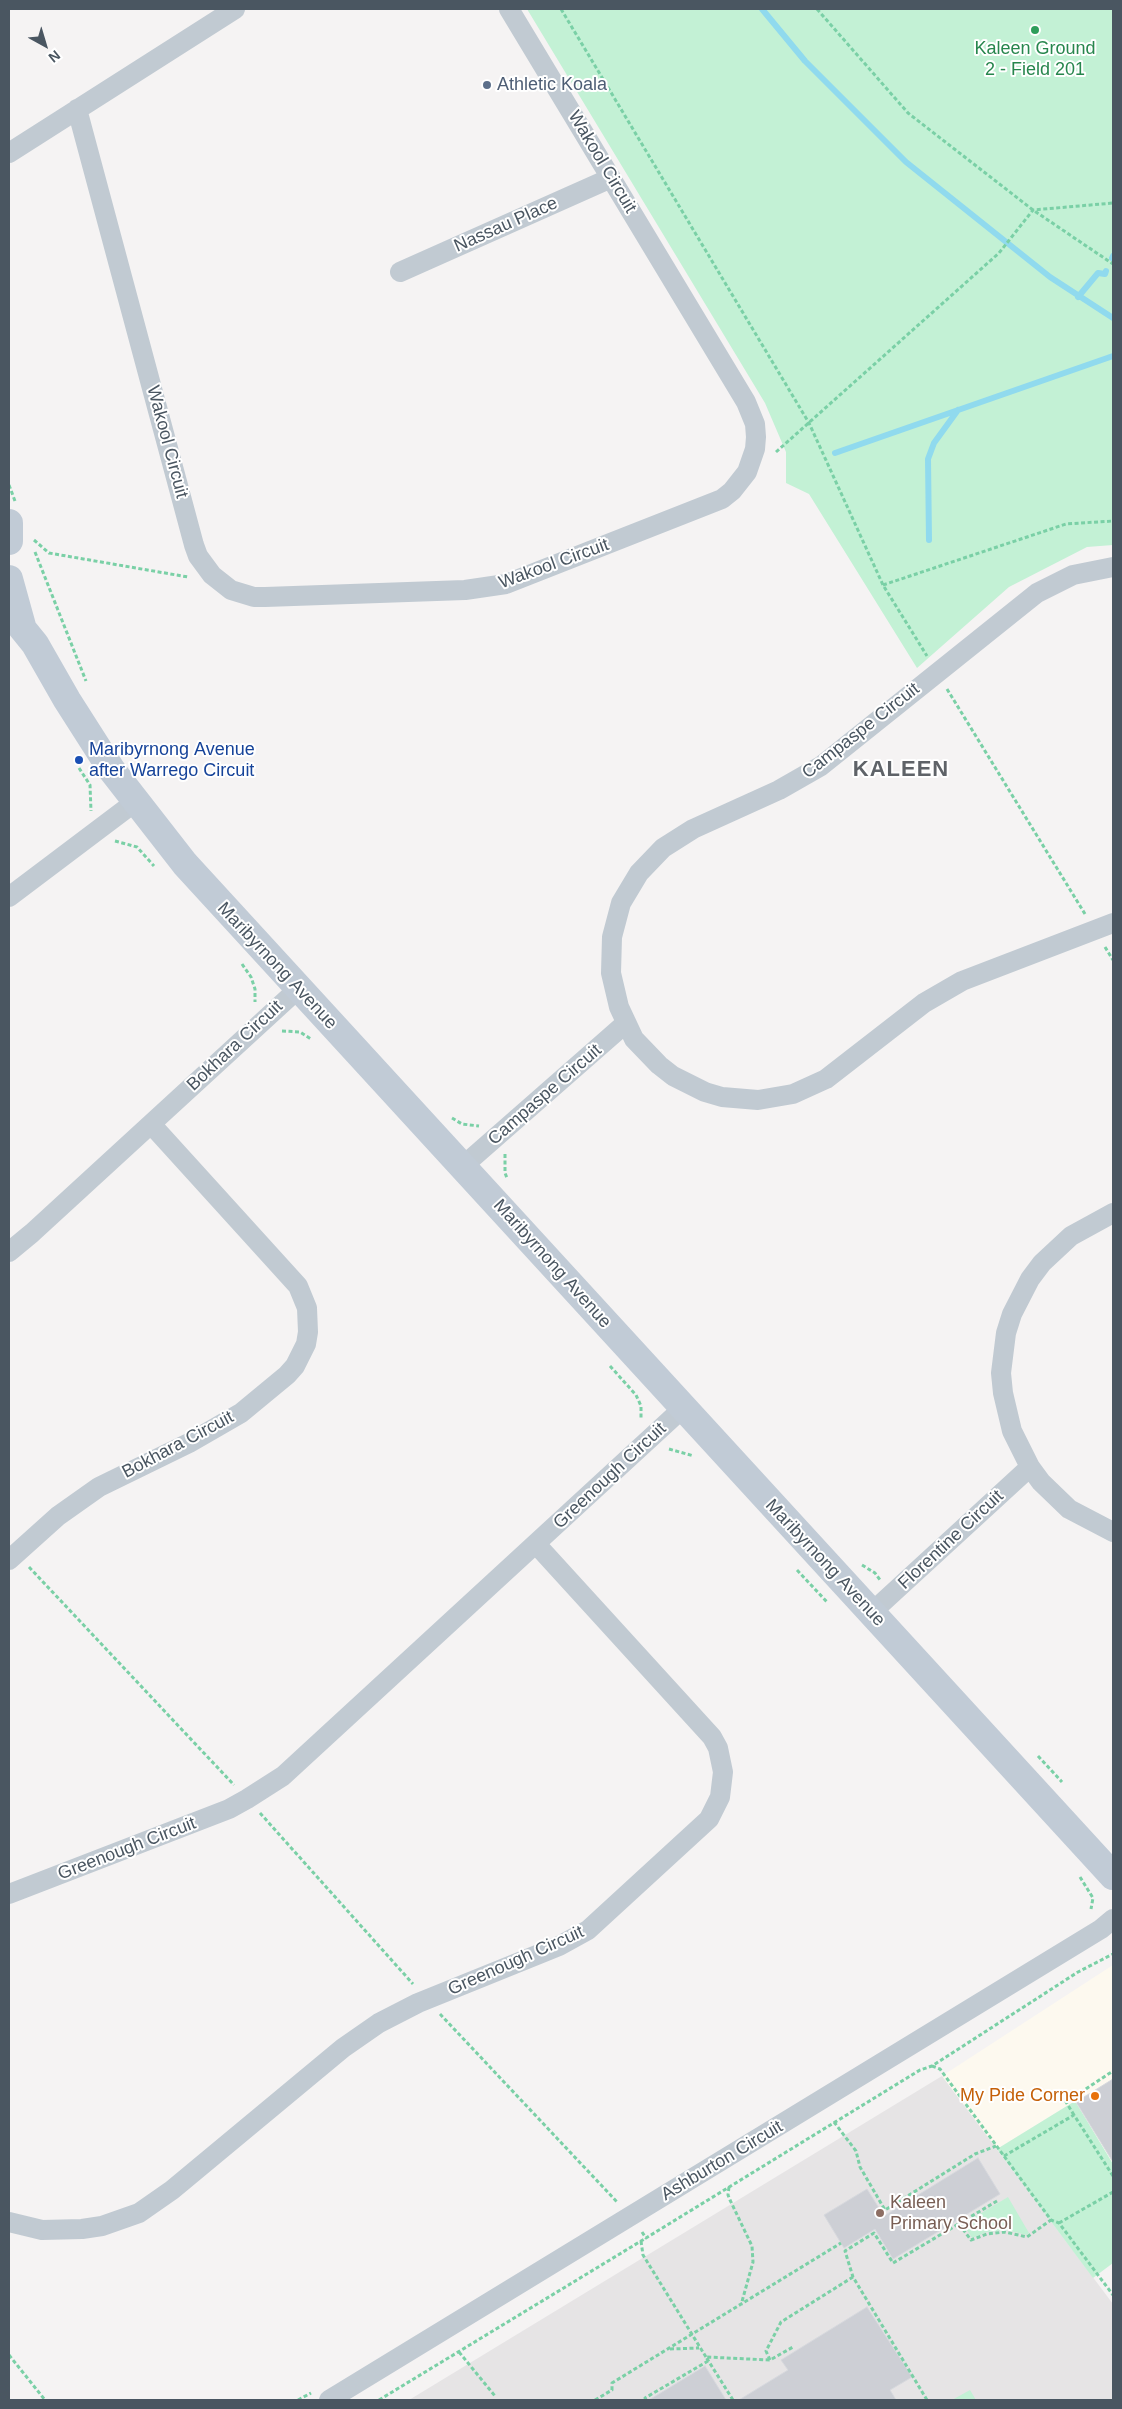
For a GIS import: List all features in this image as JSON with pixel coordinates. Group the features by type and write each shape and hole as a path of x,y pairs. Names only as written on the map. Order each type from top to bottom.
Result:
{"street":[{"path":"9,153 235,9"},
{"name":"Wakool Circuit","path":"77,109 194,545 204,566 221,583 242,594 265,597 486,588 527,577 711,504 732,492 747,472 755,449 755,424 751,413 509,9"},
{"name":"Nassau Place","path":"400,272 611,178"},
{"name":"Campaspe Circuit","path":"1104,926 983,972 943,991 907,1016 826,1079 793,1094 776,1098 749,1100 722,1097 688,1085 673,1076 652,1059 634,1039 616,998 611,973 612,937 616,920 629,888 650,859 678,837 779,790 821,766 1036,593 1073,575 1113,567"},
{"name":"Maribyrnong Avenue","path":"9,579 15,619 35,644 96,746 135,802 185,864 1113,1876"},
{"path":"9,897 135,802"},
{"name":"Bokhara Circuit","path":"9,1252 298,988"},
{"name":"Campaspe Circuit","path":"463,1166 626,1023"},
{"name":"Bokhara Circuit","path":"9,1560 58,1516 99,1487 189,1443 241,1413 287,1375 295,1366 306,1344 308,1332 307,1308 298,1286 151,1124"},
{"path":"1113,1213 1082,1229 1056,1248 1030,1279 1012,1314 1003,1353 1002,1393 1012,1432 1030,1467 1041,1482 1069,1509 1113,1532"},
{"name":"Greenough Circuit","path":"9,1894 209,1817 248,1799 265,1788 299,1762 684,1408"},
{"name":"Florentine Circuit","path":"871,1613 1030,1467"},
{"name":"Greenough Circuit","path":"9,2222 42,2230 82,2229 102,2226 139,2213 172,2190 343,2048 378,2023 418,2003 558,1946 588,1930 709,1819 720,1797 723,1772 722,1760 712,1737 536,1544"},
{"name":"Ashburton Circuit","path":"329,2400 1101,1929 1113,1919"}],"path":[{"path":"561,9 809,422 883,585 937,673 1104,926 1113,960"},
{"path":"817,9 908,113 1033,210 1113,264"},
{"path":"747,472 762,464 999,253 1033,210 1113,204"},
{"path":"883,585 1066,524 1113,521"},
{"path":"16,533 49,553 221,583"},
{"path":"35,552 87,683"},
{"path":"447,1113 462,1124 484,1126 505,1148 505,1173 509,1182"},
{"path":"858,1563 875,1573 891,1594"},
{"path":"1032,1749 1064,1784"},
{"path":"932,2066 940,2069 1051,2220 1059,2223 1113,2295"},
{"path":"1113,2070 1066,2102 1113,2176"},
{"path":"1004,2156 1074,2115"},
{"path":"834,2122 856,2151 860,2167 885,2210 975,2154 996,2146"},
{"path":"729,2187 728,2195 752,2246 753,2262 741,2305"},
{"path":"1059,2223 1113,2192"},
{"path":"844,2251 874,2233 894,2263 997,2200"},
{"path":"959,2224 972,2240 987,2234 1005,2232 1027,2237 1051,2220"},
{"path":"379,2400 646,2238"},
{"path":"640,2242 643,2255 733,2400"},
{"path":"595,2400 612,2390 612,2383 841,2244 853,2277 927,2400"},
{"path":"770,2360 766,2351 781,2322 853,2277"},
{"path":"668,2349 700,2348"},
{"path":"646,2400 645,2398 707,2359 770,2360 793,2348"},
{"path":"459,2352 495,2396"},
{"path":"9,2356 45,2400"}],"shaded area":[{"path":"1113,1965 1113,2164 1075,2101 997,2149 942,2076"},
{"name":"Kaleen Primary School","path":"942,2076 1113,2304 1113,2400 409,2400"}],"green space":[{"path":"527,9 1113,9 1113,545 1087,547 1009,587 917,668 809,494 786,483 786,452 765,403"},
{"path":"1075,2101 1113,2164 1113,2263 1093,2278 997,2149"},
{"path":"1008,2197 1029,2233 1027,2235 1006,2230 987,2232 972,2238 963,2224"},
{"path":"970,2390 976,2400 952,2400"}],"building":[{"path":"1113,2079 1113,2162 1076,2102"},
{"path":"978,2158 1000,2194 893,2259 875,2229 844,2248 824,2215 867,2189 884,2216"},
{"path":"867,2307 912,2377 890,2390 896,2400 739,2400 788,2370 781,2360"},
{"path":"705,2366 726,2400 649,2400"}],"waterway":[{"path":"762,9 805,61 906,162 1050,277 1113,318"},
{"path":"1078,297 1098,273 1105,274 1106,271"},
{"path":"835,453 1113,356"},
{"path":"929,540 928,459 934,443 958,410"}],"place":[{"name":"Kaleen Ground 2 - Field 201","path":"1035,30"},
{"name":"Athletic Koala","path":"487,85"},
{"name":"Maribyrnong Avenue after Warrego Circuit","path":"79,760"},
{"name":"My Pide Corner","path":"1095,2096"},
{"name":"Kaleen Primary School","path":"880,2213"}],"district":[{"name":"KALEEN","path":"901,770"}]}
